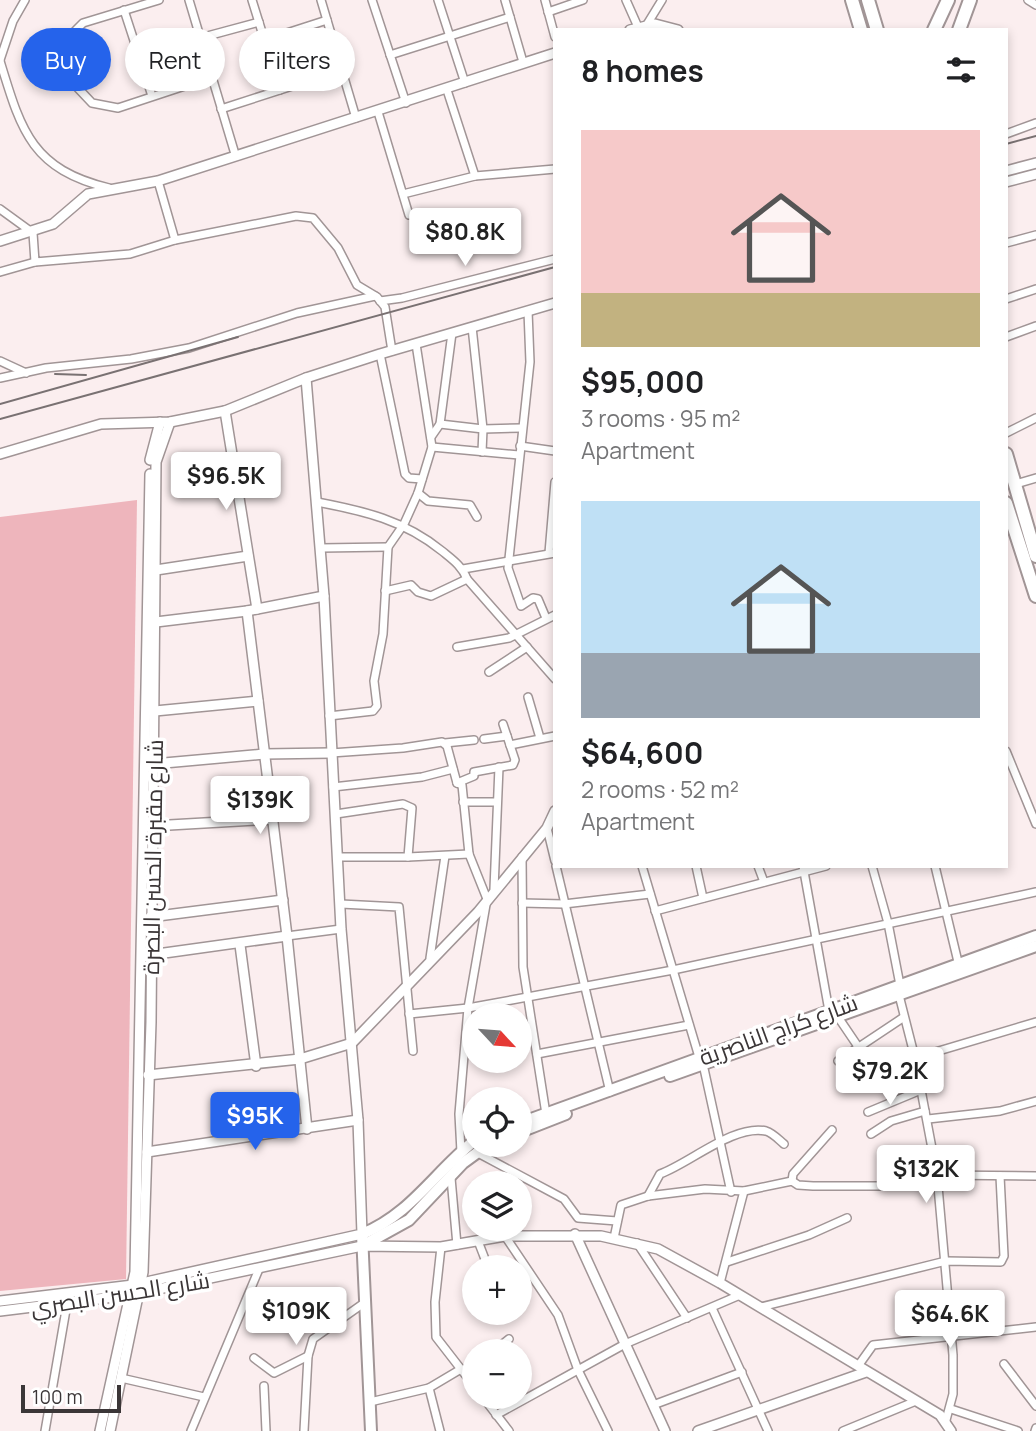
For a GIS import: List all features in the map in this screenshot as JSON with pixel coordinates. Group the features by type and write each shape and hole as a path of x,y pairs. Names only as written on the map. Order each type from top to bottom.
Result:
{"main road":[{"path":"935,28 948,0"},
{"path":"960,28 970,0"},
{"path":"860,28 854,6 869,4 876,28"},
{"path":"1008,460 1033,533 1036,556"},
{"path":"1008,504 1021,502"},
{"path":"1008,507 1036,596"},
{"name":"شارع كراج الناصرية","path":"532,1119 834,1014 1036,936"},
{"name":"شارع كراج الناصرية","path":"899,990 1036,946"},
{"name":"شارع كراج الناصرية","path":"532,1127 701,1061"},
{"path":"371,1431 362,1234 407,1208 461,1152"},
{"path":"362,1246 409,1220 451,1178 467,1157"}],"street":[{"path":"25,0 13,21 0,60 19,124 40,153 66,172 109,188"},
{"path":"159,0 83,23 75,31 69,46 71,75 81,94 92,103 105,107 118,108 168,91"},
{"path":"189,0 197,28"},
{"path":"252,0 261,28"},
{"path":"321,0 329,28"},
{"path":"372,0 406,103"},
{"path":"438,0 465,83"},
{"path":"505,0 523,62"},
{"path":"545,0 553,30"},
{"path":"548,12 583,0"},
{"path":"626,0 638,28"},
{"path":"638,28 662,0"},
{"path":"1028,0 1036,5"},
{"path":"124,10 152,96"},
{"path":"390,55 510,17"},
{"path":"302,28 327,20"},
{"path":"225,31 259,22"},
{"path":"638,28 664,25 672,28"},
{"path":"0,241 33,233 53,224 88,194 158,181 235,154 447,90 553,54"},
{"path":"447,90 475,176"},
{"path":"216,91 235,154"},
{"path":"221,109 278,91"},
{"path":"348,91 356,118"},
{"path":"378,112 409,215"},
{"path":"1008,133 1036,123"},
{"path":"1008,171 1036,163"},
{"path":"403,194 475,176 553,169"},
{"path":"1008,181 1036,174"},
{"path":"158,181 175,240"},
{"path":"0,209 33,233"},
{"path":"0,272 35,262 130,254 175,240 296,216 313,218 338,247 356,285 378,298 386,313 392,351"},
{"path":"33,233 35,262"},
{"path":"1008,242 1036,235"},
{"path":"0,378 189,348 297,313 378,298 402,298 553,260"},
{"path":"1008,298 1036,289"},
{"path":"0,454 101,424 165,422 225,411 306,378 553,304"},
{"path":"528,311 531,347 519,455 512,559 508,568 521,606 533,598 538,599 546,618"},
{"path":"1008,336 1036,326"},
{"path":"472,327 483,429 482,452"},
{"path":"431,437 440,424 452,333"},
{"path":"329,716 373,711 377,706 374,681 383,634 388,547 404,524 418,493 432,447 416,344"},
{"path":"380,354 404,474 409,478 422,479"},
{"path":"0,361 26,373"},
{"path":"306,378 321,548 341,929 358,1120 362,1234"},
{"path":"225,411 248,556 258,701 288,936 307,1129"},
{"path":"1008,432 1036,418"},
{"name":"شارع مقبرة الحسن البصرة","path":"136,1289 147,1152 150,917 146,865 152,827 155,712 156,462 165,422"},
{"name":"شارع مقبرة الحسن البصرة","path":"136,1289 139,1023 146,865 150,462 165,422"},
{"path":"440,424 483,429 522,428"},
{"path":"520,446 553,451"},
{"path":"432,447 519,455"},
{"path":"1016,484 1036,478"},
{"path":"418,493 428,502 470,505 477,517"},
{"path":"317,502 372,513 404,524 463,569 467,579 553,677"},
{"path":"463,569 552,553 552,525"},
{"path":"321,548 388,547"},
{"path":"156,570 248,556"},
{"path":"385,592 411,585 418,592 431,596 467,579"},
{"path":"156,622 252,610 324,596"},
{"path":"457,646 502,639 553,616"},
{"path":"489,672 527,647"},
{"path":"528,697 540,738"},
{"path":"155,712 258,701"},
{"path":"457,783 474,776 474,772 514,763 503,724"},
{"path":"484,739 507,736"},
{"path":"510,745 553,736"},
{"path":"153,764 264,754 331,753 474,740"},
{"path":"445,743 457,783"},
{"path":"1008,756 1036,824"},
{"path":"494,889 499,767"},
{"path":"333,787 422,777 453,769"},
{"path":"457,783 463,785 469,854 487,899 469,1003"},
{"path":"463,802 496,802"},
{"path":"336,814 409,805 412,812 408,857"},
{"path":"148,1075 256,1066 300,1059 352,1043 430,958 478,912 494,889 547,828 553,815"},
{"path":"152,827 273,819"},
{"path":"547,828 553,855"},
{"path":"338,857 469,854"},
{"path":"430,958 445,856"},
{"path":"522,856 523,967 546,1114"},
{"path":"556,868 610,1092"},
{"path":"643,868 701,1061 731,1192"},
{"path":"696,868 703,898"},
{"path":"759,868 764,882"},
{"path":"873,868 888,923 904,1017 927,1115 937,1175 952,1336 951,1409 946,1420 951,1431"},
{"path":"935,868 959,966"},
{"path":"655,911 804,869 816,939 834,1014 859,1048"},
{"path":"496,1003 673,970 944,909 958,911 1036,892"},
{"path":"522,903 565,904 650,894"},
{"path":"150,917 283,900"},
{"path":"341,904 399,907 413,1051"},
{"path":"150,955 240,945 341,929"},
{"path":"240,945 256,1066"},
{"path":"409,1014 462,1009"},
{"path":"838,1061 904,1017"},
{"path":"139,1023 150,1022"},
{"path":"915,1058 1036,1022"},
{"path":"537,1054 689,1025"},
{"path":"461,1152 459,1114 462,1073"},
{"path":"867,1112 921,1090"},
{"path":"871,1135 891,1121 927,1115 1000,1111 1036,1101"},
{"path":"147,1152 358,1120"},
{"path":"792,1181 793,1174 832,1130"},
{"path":"648,1196 660,1174 682,1166 720,1140 758,1131 769,1132 784,1144"},
{"path":"492,1157 564,1199 578,1218 575,1234 665,1431"},
{"path":"614,1238 623,1203 648,1196 705,1189 744,1191 792,1181 798,1185 813,1186 890,1186 937,1175 1036,1176"},
{"path":"761,1307 946,1261 1001,1262 1000,1176"},
{"path":"451,1178 457,1245"},
{"path":"720,1283 744,1191"},
{"path":"578,1218 617,1221"},
{"path":"727,1262 809,1236 847,1218"},
{"name":"شارع الحسن البصري","path":"0,1311 67,1304 362,1234"},
{"name":"شارع الحسن البصري","path":"532,1235 575,1234 614,1238 658,1250 761,1307 946,1420"},
{"path":"478,1241 483,1255"},
{"name":"شارع الحسن البصري","path":"0,1301 136,1289 259,1269 362,1246 442,1247 478,1241"},
{"path":"508,1241 558,1315 578,1370 608,1431"},
{"path":"637,1243 687,1318"},
{"path":"442,1247 435,1302 436,1337 462,1371"},
{"path":"191,1431 259,1269"},
{"path":"110,1431 136,1289"},
{"path":"100,1431 136,1289"},
{"path":"496,1415 625,1343 740,1295"},
{"path":"304,1431 308,1356 313,1339 365,1303"},
{"path":"45,1431 67,1304"},
{"path":"712,1308 768,1431"},
{"path":"698,1431 862,1369 870,1346 1036,1326"},
{"path":"254,1358 274,1373 308,1356"},
{"path":"1004,1364 1036,1406"},
{"path":"370,1402 429,1388 462,1372"},
{"path":"653,1405 742,1372"},
{"path":"121,1378 204,1397"},
{"path":"264,1386 265,1431"},
{"path":"429,1388 440,1431"},
{"path":"843,1431 916,1401"},
{"path":"492,1409 509,1431"},
{"path":"951,1409 1018,1431"}],"shaded area":[{"path":"137,500 126,1279 0,1291 0,517"}],"railway":[{"path":"1008,143 1036,136"},
{"path":"0,419 553,268"},
{"path":"0,404 238,337"},
{"path":"55,374 86,375"}]}
